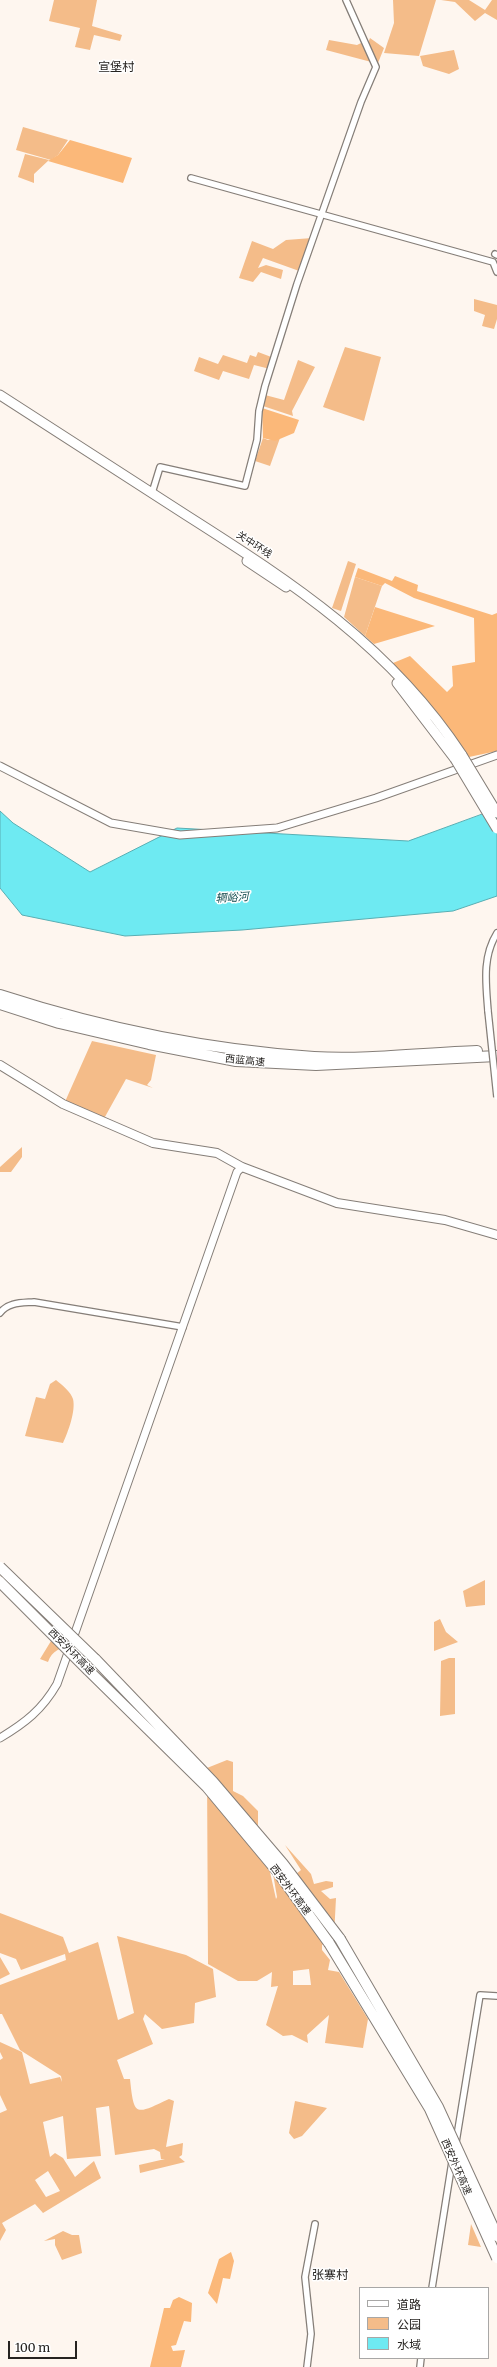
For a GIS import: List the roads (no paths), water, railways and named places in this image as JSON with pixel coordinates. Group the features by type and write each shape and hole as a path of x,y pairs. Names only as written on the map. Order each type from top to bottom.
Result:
{"highway":[{"name":"关中环线","path":"0,395 275,572 330,612 380,656 416,695 459,757"},
{"name":"关中环线","path":"0,402 270,576 326,615 378,660 459,757"},
{"path":"459,757 497,813"},
{"path":"459,757 497,829"},
{"name":"西蓝高速","path":"0,994 64,1015 144,1034 234,1049 315,1057 497,1049"},
{"name":"西蓝高速","path":"0,1004 59,1023 148,1044 236,1061 316,1065 442,1060 497,1056"},
{"path":"442,1060 497,1060"},
{"name":"西安外环高速","path":"0,1567 95,1659 213,1782 283,1864 340,1939 375,1995 438,2107 497,2236"},
{"name":"西安外环高速","path":"0,1582 207,1787 277,1871 329,1943 430,2109 497,2258"}],"main road":[{"path":"0,1065 63,1104 153,1143 216,1153 242,1167 337,1203 445,1220 497,1235"}],"street":[{"path":"152,493 160,468 245,486 257,440 259,411 265,386 297,284 361,102 376,68 346,0"},
{"path":"192,178 322,213 493,262 497,272"},
{"path":"0,766 111,823 180,835 277,828 376,798 497,755"},
{"path":"497,933 488,951 486,967 488,1011 497,1096"},
{"path":"0,1738 17,1727 46,1703 57,1684 237,1172 242,1167"},
{"path":"0,1312 3,1308 15,1304 34,1302 183,1327"},
{"path":"432,2287 480,1995 497,1996"},
{"path":"308,2367 311,2334 305,2277 315,2224"}],"water":[{"name":"辋峪河","path":"497,809 497,896 453,911 242,930 125,936 22,915 0,888 0,811 13,823 90,872 177,828 408,841"}],"district":[{"name":"宣堡村","path":"116,68"},
{"name":"张寨村","path":"330,2276"}]}
